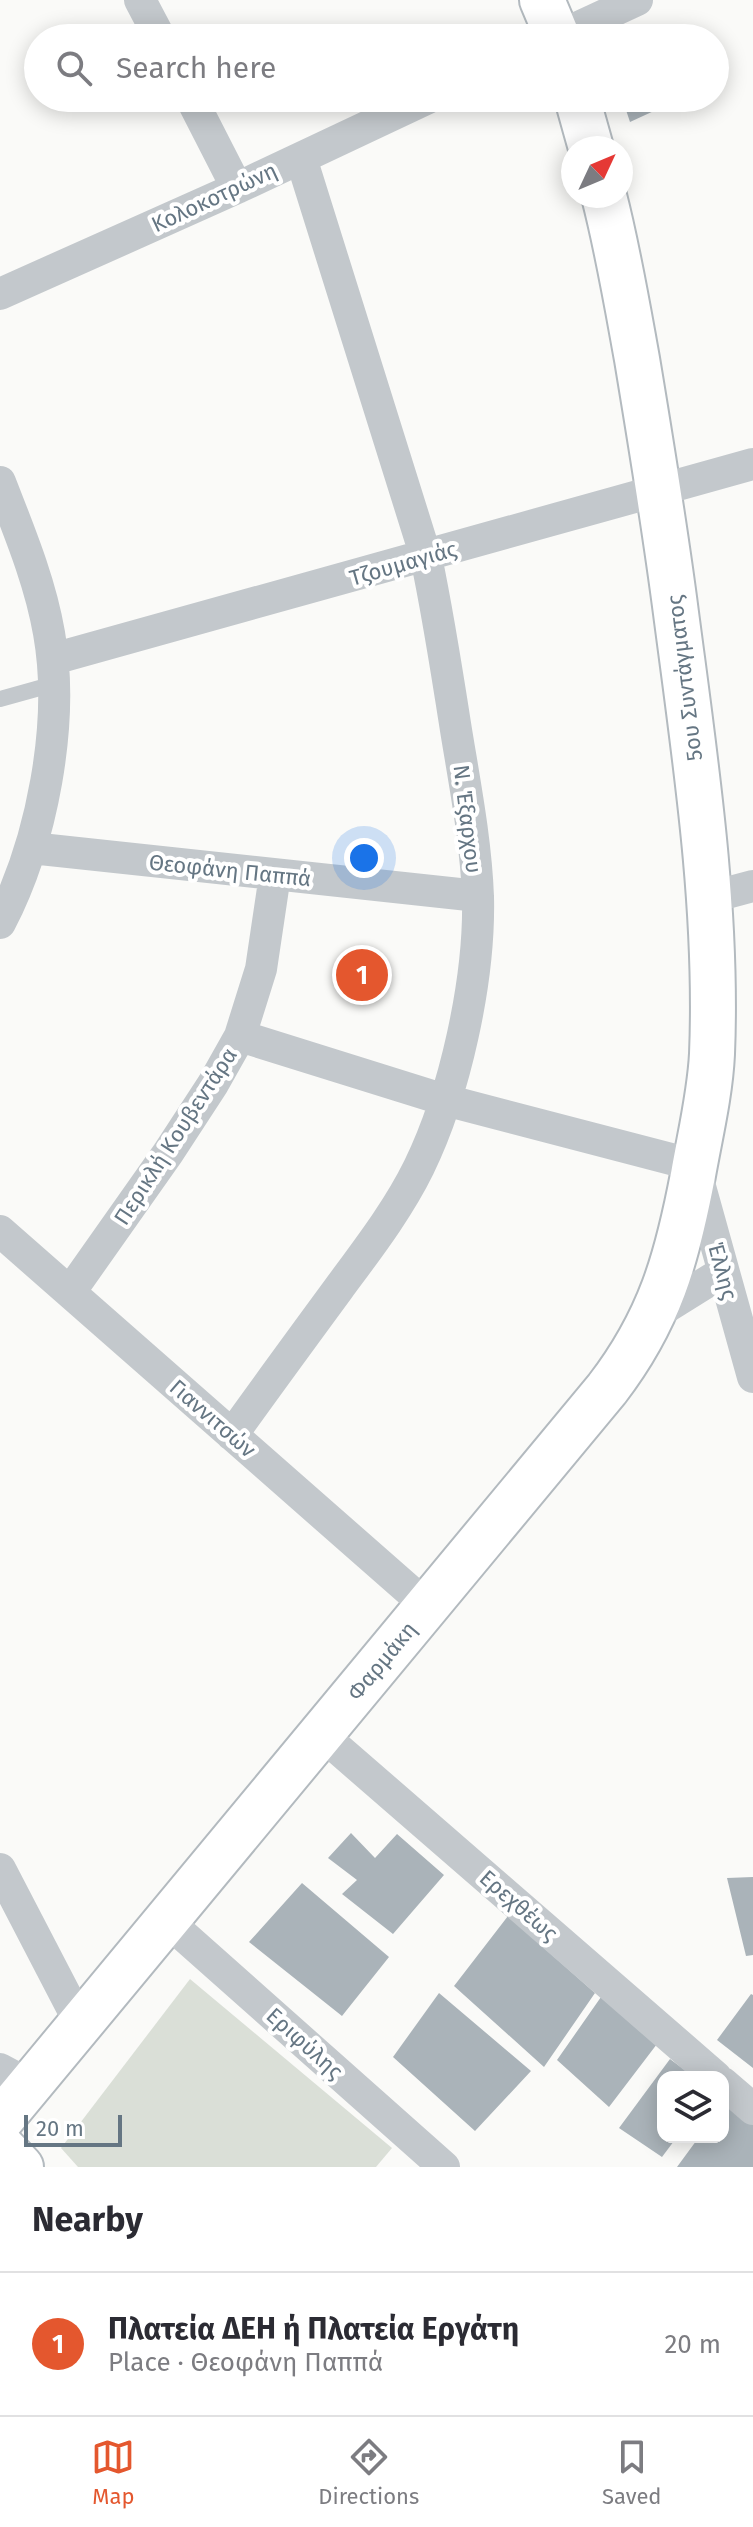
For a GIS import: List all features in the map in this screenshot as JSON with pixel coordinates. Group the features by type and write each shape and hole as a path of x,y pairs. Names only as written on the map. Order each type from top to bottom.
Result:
{"street":[{"path":"140,0 153,24"},
{"path":"565,24 637,0"},
{"path":"198,112 237,188"},
{"name":"Κολοκοτρώνη","path":"0,294 398,112"},
{"path":"581,112 588,136"},
{"name":"Ν. Έξαρχου","path":"232,1435 368,1248 403,1196 423,1159 445,1100 459,1049 470,987 478,896 463,770 426,557 301,158"},
{"name":"5ου Συντάγματος","path":"607,208 660,490 708,898 712,1054 707,1102 694,1165"},
{"name":"Τζουμαγιάς","path":"54,672 426,557 753,464"},
{"path":"0,482 32,569 49,630 54,672 52,737 44,792 31,848 0,923"},
{"name":"Θεοφάνη Παππά","path":"31,848 478,896"},
{"name":"Περικλή Κουβεντάρα","path":"70,1292 168,1153 240,1036 261,969 275,875"},
{"path":"708,898 753,886"},
{"path":"240,1036 445,1100 694,1165"},
{"name":"Έλλης","path":"694,1165 753,1377"},
{"name":"Φαρμάκη","path":"0,2121 15,2077 80,2023 620,1372 654,1315 680,1237 694,1165"},
{"name":"Γιαννιτσών","path":"0,1231 427,1606"},
{"path":"654,1315 723,1272"},
{"name":"Ερεχθέως","path":"321,1734 709,2071"},
{"path":"0,1869 80,2023"},
{"name":"Εριφύλης","path":"166,1920 444,2167"},
{"path":"729,2088 753,2109"},
{"path":"0,2145 21,2167"}],"lane":[{"path":"0,699 54,672"}],"shaded area":[{"path":"190,1979 392,2148 376,2167 78,2167 61,2148"}],"building":[{"path":"627,112 652,112 630,122"},
{"path":"351,1833 375,1858 397,1834 444,1875 393,1934 342,1894 357,1880 328,1858"},
{"path":"753,1877 753,1955 746,1956 727,1878"},
{"path":"302,1883 389,1957 342,2016 249,1942"},
{"path":"508,1916 595,1993 544,2067 454,1986"},
{"path":"439,1993 531,2071 475,2131 393,2057"},
{"path":"753,1995 753,2068 717,2040"},
{"path":"601,1997 657,2044 609,2107 557,2060"},
{"path":"670,2059 686,2071 661,2071"},
{"path":"657,2077 657,2143 672,2143 662,2157 619,2128"},
{"path":"729,2106 753,2123 753,2167 677,2167 695,2143 729,2143"}],"place":[{"name":"Πλατεία ΔΕΗ ή Πλατεία Εργάτη","path":"362,975"}]}
